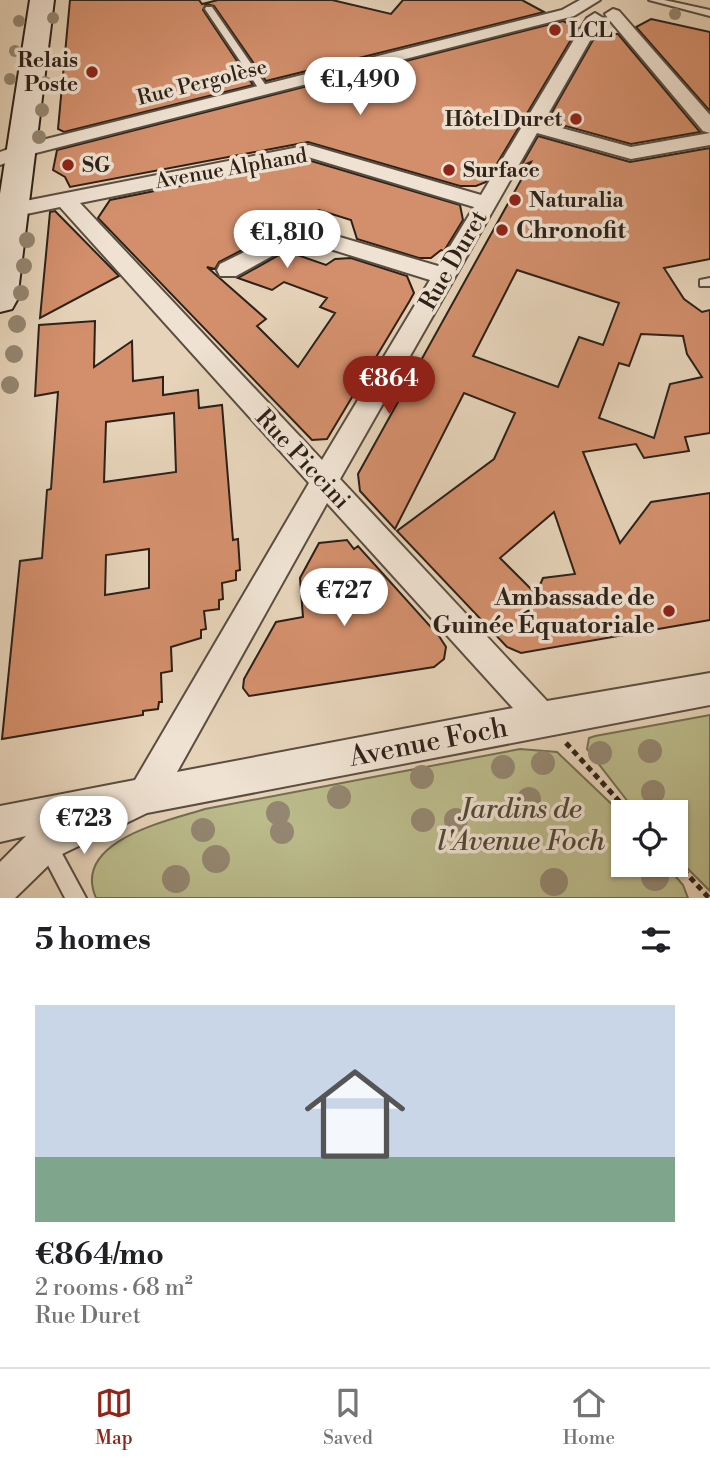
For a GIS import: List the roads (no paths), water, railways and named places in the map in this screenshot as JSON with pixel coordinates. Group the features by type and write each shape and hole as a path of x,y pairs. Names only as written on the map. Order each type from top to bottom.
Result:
{"street":[{"path":"0,300 12,210 10,155 42,0"},
{"path":"600,8 710,127"},
{"name":"Rue Pergolèse","path":"10,155 600,8"},
{"name":"Rue Duret","path":"146,795 600,8"},
{"path":"532,126 631,153 710,139"},
{"name":"Avenue Alphand","path":"12,210 309,151 486,204"},
{"name":"Rue Piccini","path":"65,200 526,699 550,729"},
{"path":"228,271 299,232 444,276"},
{"name":"Avenue Foch","path":"0,824 40,830 146,795 550,729 710,690"},
{"name":"Avenue Foch","path":"0,887 40,830"}],"lane":[{"path":"653,0 710,13"},
{"path":"209,9 264,90"},
{"path":"40,830 76,898"}],"place":[{"name":"LCL","path":"555,30"},
{"name":"Relais Poste","path":"92,72"},
{"name":"Hôtel Duret","path":"576,119"},
{"name":"SG","path":"68,165"},
{"name":"Surface","path":"449,170"},
{"name":"Naturalia","path":"515,200"},
{"name":"Chronofit","path":"502,230"},
{"name":"Ambassade de Guinée Équatoriale","path":"669,611"}],"park label":[{"name":"Jardins de l'Avenue Foch","path":"521,824"}]}
